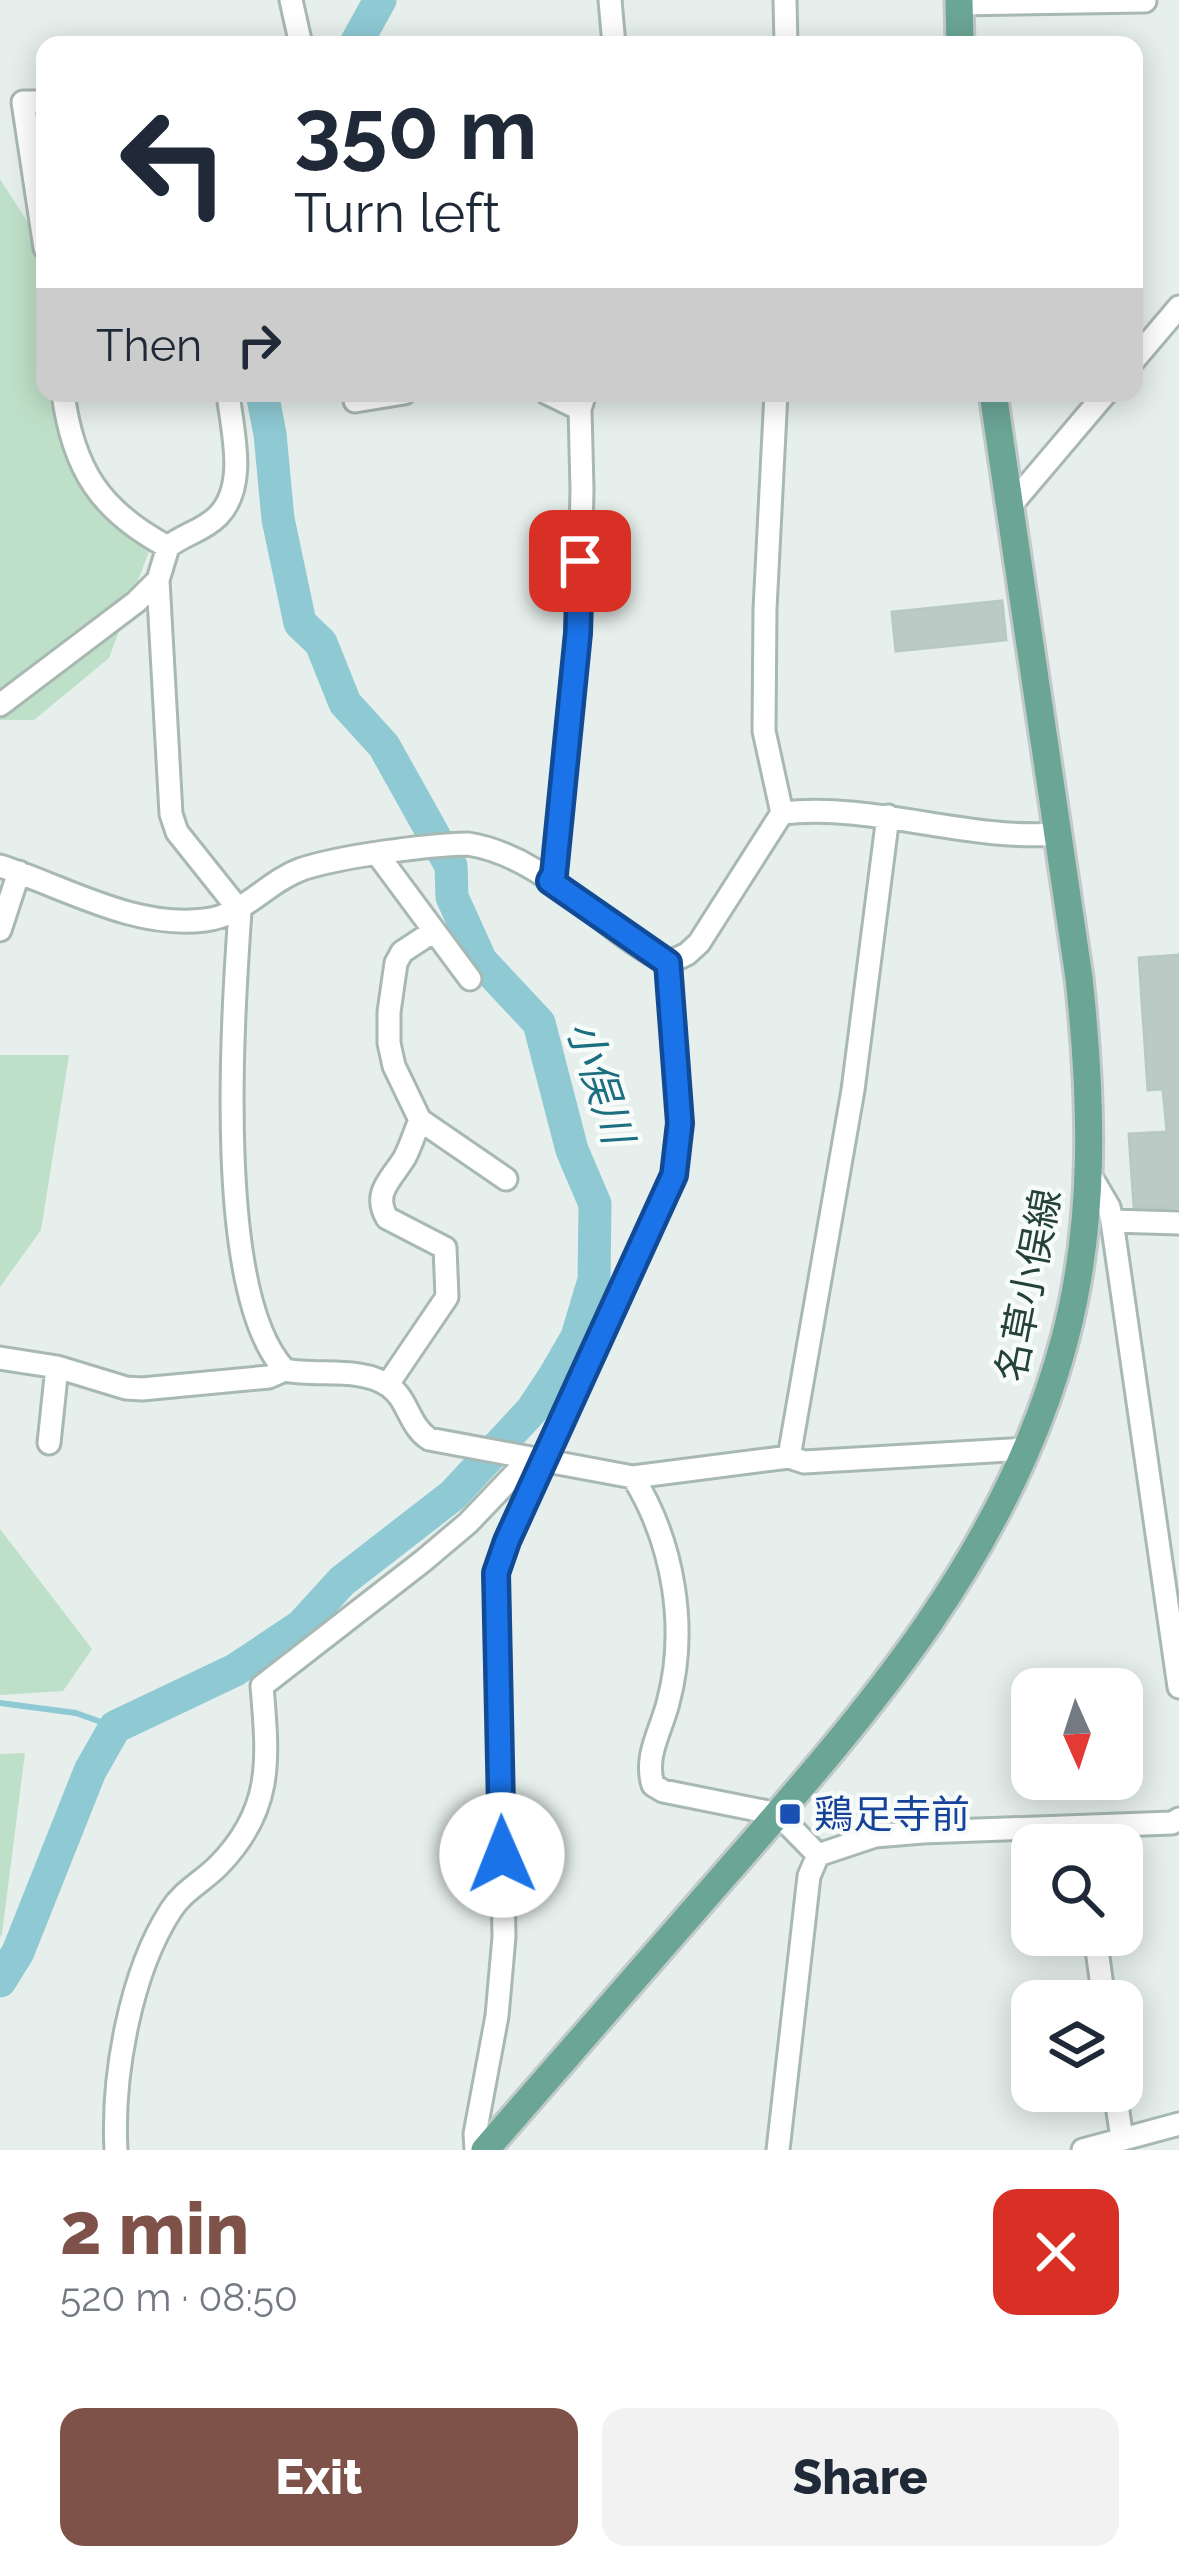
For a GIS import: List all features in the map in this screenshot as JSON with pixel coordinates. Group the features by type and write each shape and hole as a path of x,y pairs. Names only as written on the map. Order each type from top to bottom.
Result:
{"main road":[{"path":"959,2 960,36"},
{"name":"名草小俣線","path":"480,2150 778,1814 945,1605 1028,1449 1066,1335 1081,1256 1089,1173 1084,1023 994,402"}],"street":[{"path":"291,0 299,36"},
{"path":"610,0 613,36"},
{"path":"785,0 786,36"},
{"path":"959,2 1145,1"},
{"path":"1143,350 1179,308"},
{"path":"65,402 71,440 94,488 135,528 168,547"},
{"path":"229,402 236,470 232,496 197,532 168,547 158,580 171,814 177,832 239,911 232,1100 240,1234 260,1335 285,1370"},
{"path":"550,881 578,633 582,402"},
{"path":"668,963 699,943 782,812 764,715 776,402"},
{"path":"1011,505 1098,402"},
{"path":"0,705 136,602 158,580"},
{"path":"782,812 873,812 1024,837 1058,834"},
{"path":"789,1457 853,1090 888,816"},
{"path":"0,929 10,869 150,917 203,920 239,911 256,895 304,868 448,844 488,847 550,881 668,963"},
{"path":"378,855 470,979"},
{"path":"434,931 402,952 396,963 389,1012 394,1066 420,1120 506,1179"},
{"path":"480,2150 475,2134 497,2016 504,1937 496,1573 533,1459 674,1175 680,1123 668,963"},
{"path":"388,1384 447,1298 445,1248 387,1218 380,1198 420,1120"},
{"path":"1089,1173 1112,1221 1173,1598 1179,1687"},
{"path":"1112,1221 1179,1223"},
{"path":"0,1358 142,1389 268,1377 285,1370 361,1376 388,1384 417,1432 429,1439 633,1477 789,1457 804,1462 1028,1449"},
{"path":"49,1443 57,1367"},
{"path":"116,2150 116,2072 150,1955 170,1911 188,1889 217,1868 239,1840 265,1787 268,1764 262,1686 438,1548 533,1459"},
{"path":"633,1477 659,1535 679,1636 670,1698 650,1760 653,1785 778,1814 818,1855"},
{"path":"1143,1827 1179,1819"},
{"path":"778,2150 809,1876 818,1855 874,1836 1011,1830"},
{"path":"1118,2112 1122,2139"},
{"path":"1083,2150 1179,2124"}],"green space":[{"path":"0,179 34,232 36,402 59,402 71,462 151,546 109,658 34,720 0,720"},
{"path":"0,1055 69,1055 41,1230 0,1287"},
{"path":"0,1529 92,1649 63,1691 0,1695"},
{"path":"25,1753 2,1934 0,1937 0,1754"}],"building":[{"path":"1002,601 1006,640 896,651 892,612"},
{"path":"1179,955 1179,1208 1134,1207 1129,1134 1167,1132 1163,1089 1148,1090 1139,958"}],"waterway":[{"name":"小俣川","path":"360,36 380,0"},
{"name":"小俣川","path":"0,1981 18,1952 90,1771 115,1727 235,1670 301,1626 342,1581 453,1495 532,1410 555,1375 577,1337 594,1280 595,1204 572,1150 539,1023 481,961 452,897 451,866 384,746 345,703 321,643 300,623 278,519 264,402"},
{"path":"0,1703 76,1713 115,1727"}],"place":[{"name":"鶏足寺前","path":"790,1814"}],"route":[{"path":"502,1855 496,1573 674,1175 680,1123 668,963 550,881 578,633 580,561"}]}
